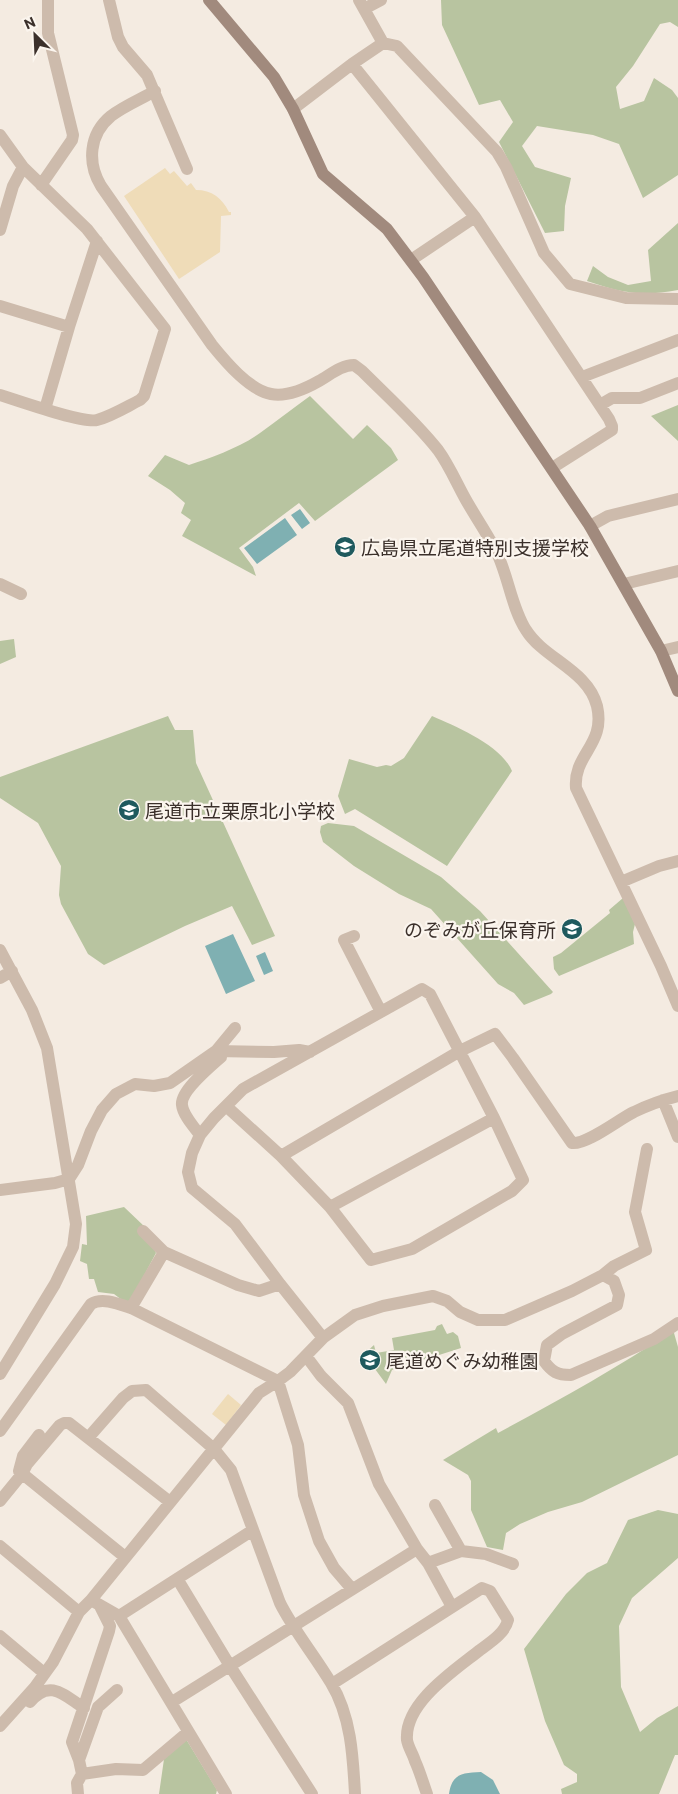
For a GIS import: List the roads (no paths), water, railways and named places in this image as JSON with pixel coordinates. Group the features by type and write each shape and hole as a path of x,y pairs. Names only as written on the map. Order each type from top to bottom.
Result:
{"street":[{"path":"41,185 72,140 73,135 48,33 48,0"},
{"path":"109,0 118,37 147,75 187,169"},
{"path":"209,0 274,76 293,109 323,174 388,229 411,260 590,526 661,651 678,691"},
{"path":"382,0 362,5 384,43"},
{"path":"293,109 352,64 384,43 397,46 497,152 506,167 544,253 570,284 626,298 678,298"},
{"path":"352,64 474,218 609,419 612,430 552,468"},
{"path":"155,91 110,117 100,129 93,143 92,155 92,166 100,186 212,345 244,379 270,394 288,394 318,382 343,367 354,366 362,371 439,451 496,551 525,629 579,677 596,703 598,724 596,736 577,769 575,778 576,788 678,1006"},
{"path":"0,135 22,167 87,229 165,329 146,392 140,400 97,420 88,420 45,409 0,395"},
{"path":"0,230 13,186 22,167"},
{"path":"411,260 474,218"},
{"path":"45,409 96,241"},
{"path":"0,306 69,327"},
{"path":"582,377 678,340"},
{"path":"600,405 612,398 640,398 678,383"},
{"path":"590,526 608,516 678,498"},
{"path":"624,584 678,571"},
{"path":"0,584 21,594"},
{"path":"661,651 678,647"},
{"path":"621,882 659,866 678,861"},
{"path":"354,936 344,940 381,1012"},
{"path":"0,950 32,1010 47,1048 76,1224 73,1247 55,1284 0,1374"},
{"path":"0,978 12,971"},
{"path":"226,1106 281,1156 330,1207 370,1260 412,1249 512,1191 523,1180 460,1050 430,994 422,989 243,1089 226,1106 200,1135 192,1153 188,1172 192,1188 235,1224 323,1338"},
{"path":"0,1190 55,1183 69,1179 78,1165 91,1130 102,1110 116,1094 136,1084 154,1086 170,1083 218,1051 235,1028"},
{"path":"281,1156 460,1050 495,1034 572,1143 591,1138 634,1112 662,1100 678,1096"},
{"path":"218,1051 274,1052 299,1050 310,1052"},
{"path":"200,1135 188,1118 182,1104 184,1094 221,1057 218,1051"},
{"path":"662,1100 678,1137"},
{"path":"330,1207 494,1118"},
{"path":"0,1726 35,1687 53,1662 79,1612 96,1603 125,1557 259,1393 278,1381 323,1338 355,1315 383,1306 433,1296 447,1301 460,1312 478,1320 505,1320 572,1291 603,1275 614,1266 646,1250 634,1212 647,1149"},
{"path":"143,1231 164,1252 238,1285 259,1291 280,1284"},
{"path":"131,1308 164,1252"},
{"path":"603,1275 614,1281 618,1295 617,1305 562,1334 547,1345 544,1361 551,1371 560,1375 571,1375 654,1339 678,1323"},
{"path":"0,1432 91,1304 95,1302 113,1302 131,1308 278,1381 298,1445 304,1494 319,1541 334,1568 352,1589"},
{"path":"306,1356 321,1376 348,1403 380,1484 417,1549 428,1562 452,1607"},
{"path":"88,1438 123,1398 132,1391 146,1390 214,1449 231,1470 287,1618 332,1684 341,1704 348,1725 355,1794"},
{"path":"0,1500 60,1425 69,1423 170,1502"},
{"path":"39,1435 23,1456 19,1471 125,1557"},
{"path":"435,1506 461,1551"},
{"path":"119,1616 178,1580 253,1530"},
{"path":"0,1546 79,1612"},
{"path":"172,1702 417,1549"},
{"path":"428,1562 461,1551 496,1556 513,1564"},
{"path":"178,1580 230,1666 312,1794"},
{"path":"332,1684 482,1588 490,1591 508,1620 506,1627 425,1697 414,1712 407,1727 407,1742 427,1794"},
{"path":"96,1603 119,1616 226,1794"},
{"path":"78,1794 77,1783 82,1774 72,1742 110,1626 96,1603"},
{"path":"0,1636 44,1673"},
{"path":"25,1710 40,1693 50,1689 62,1693 84,1708"},
{"path":"79,1760 98,1706 117,1690"},
{"path":"82,1774 116,1768 143,1770 188,1732"}],"water":[{"path":"300,509 310,523 302,529 291,515"},
{"path":"285,518 297,535 257,564 244,548"},
{"path":"233,934 255,981 226,994 205,946"},
{"path":"265,952 273,971 264,975 256,956"},
{"path":"481,1772 493,1780 500,1794 449,1794 450,1787 456,1778 464,1774"}],"place":[{"name":"広島県立尾道特別支援学校","path":"345,547"},
{"name":"尾道市立栗原北小学校","path":"129,810"},
{"name":"のぞみが丘保育所","path":"572,929"},
{"name":"尾道めぐみ幼稚園","path":"370,1360"}]}
